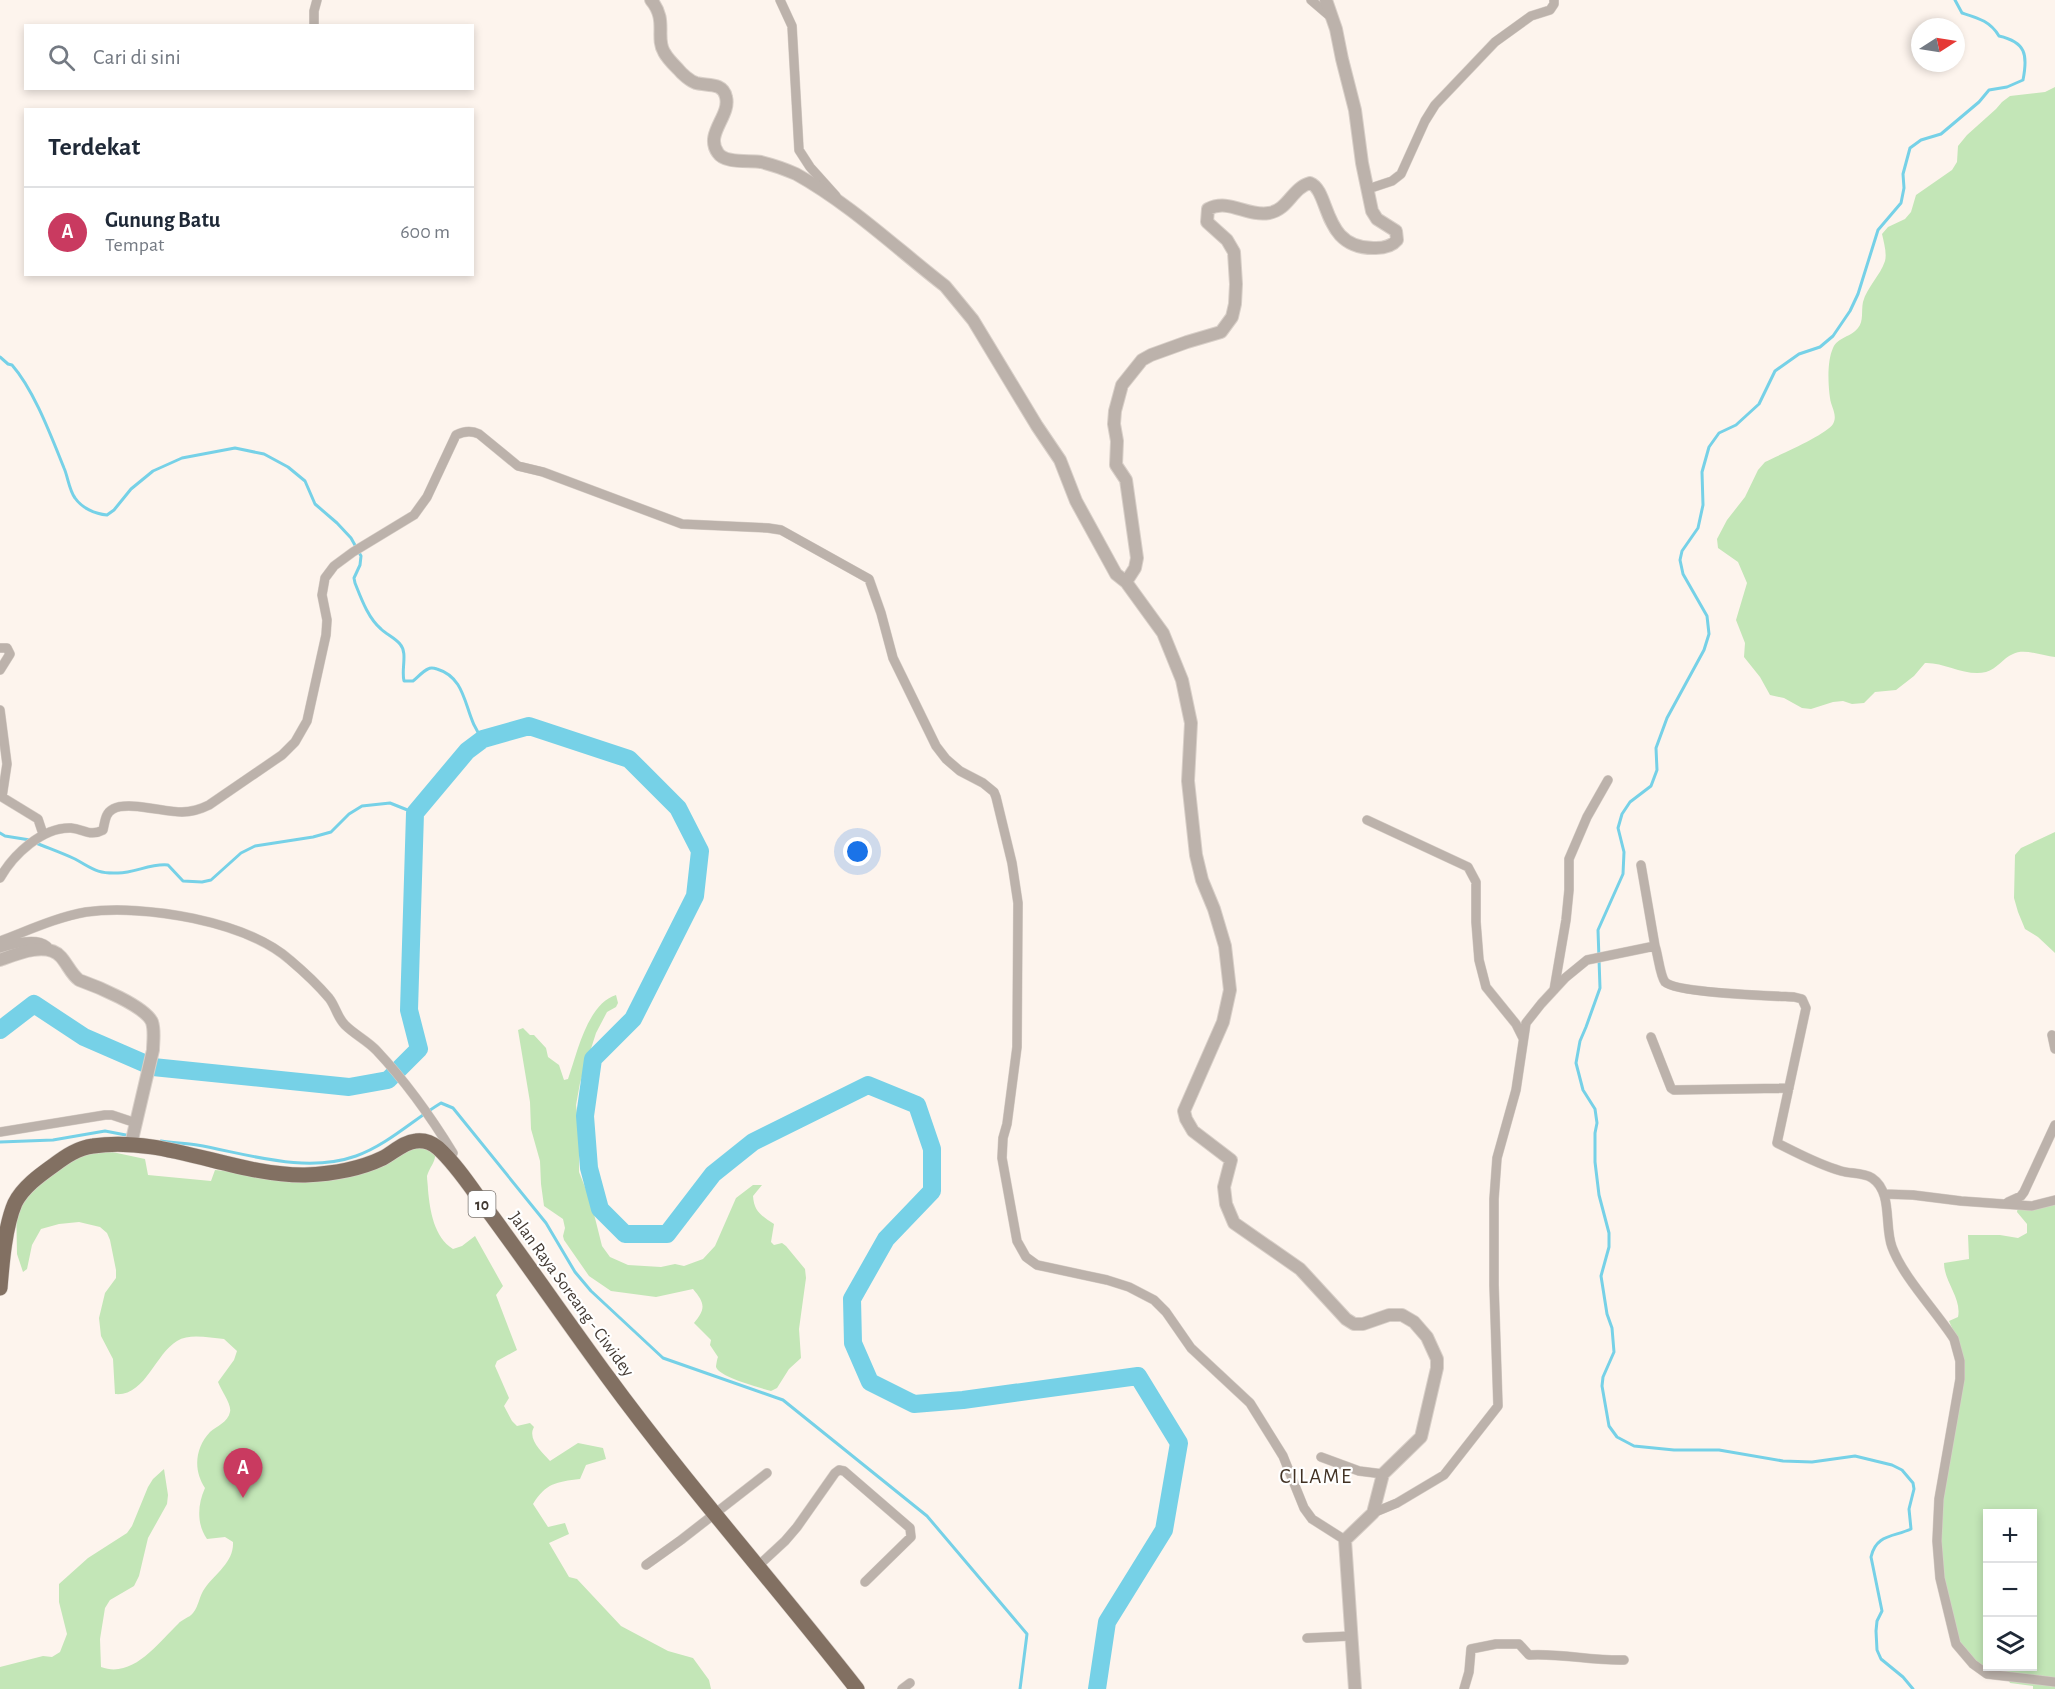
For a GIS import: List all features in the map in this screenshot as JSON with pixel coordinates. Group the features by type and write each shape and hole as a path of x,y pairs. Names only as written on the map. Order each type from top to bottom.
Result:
{"highway":[{"name":"Jalan Raya Soreang - Ciwidey","path":"0,1288 9,1222 16,1202 25,1190 66,1155 93,1146 133,1135 257,1171 293,1174 326,1173 358,1167 382,1158 413,1141 424,1141 435,1146 449,1160 644,1425 857,1689"}],"street":[{"path":"314,24 317,0"},
{"path":"651,0 657,9 662,25 663,51 671,62 695,83 714,85 726,94 727,107 714,137 717,153 722,157 779,167 795,174 841,202 945,286 959,300 1060,460 1076,501 1116,574 1126,582 1163,633 1187,699 1191,723 1188,781 1196,855 1202,880 1225,946 1230,990 1223,1022 1184,1111 1186,1119 1193,1131 1231,1160 1224,1187 1226,1204 1234,1222 1300,1269 1346,1319 1354,1324 1363,1324 1389,1315 1402,1315 1414,1322 1427,1337 1437,1359 1437,1368 1421,1437 1383,1474 1374,1513"},
{"path":"780,0 792,26 799,150 810,167 841,202"},
{"path":"1311,0 1333,18"},
{"path":"1126,582 1135,568 1137,558 1126,480 1116,465 1117,441 1114,424 1117,402 1122,385 1146,357 1221,332 1232,317 1236,284 1234,252 1227,240 1207,222 1208,209 1230,205 1250,213 1269,213 1281,210 1301,187 1310,183 1317,188 1333,227 1342,237 1366,247 1389,246 1397,240 1397,233 1373,214 1362,163 1358,122 1333,18 1326,0"},
{"path":"1368,189 1397,178 1401,174 1425,121 1435,105 1495,42 1531,16 1550,10 1554,0"},
{"path":"0,878 6,867 43,834 68,828 87,834 96,833 103,830 106,816 114,808 183,812 196,810 209,805 289,749 307,721 326,635 327,620 322,586 330,570 357,549 414,515 427,497 456,435 471,431 479,434 518,466 543,472 682,524 781,530 869,579 893,658 911,699 936,746 960,771 983,783 994,792 1012,863 1018,903 1017,1047 1002,1158 1017,1240 1026,1257 1037,1265 1129,1287 1154,1300 1166,1312 1191,1348 1250,1403 1283,1456 1304,1508 1312,1519 1345,1540"},
{"path":"0,648 7,648 10,654 0,670"},
{"path":"0,711 7,764 2,798 38,819 43,834"},
{"path":"1554,990 1566,920 1569,859 1587,817 1608,780"},
{"path":"1367,820 1468,867 1476,882 1479,960 1486,987 1516,1024 1524,1041"},
{"path":"1641,865 1663,978 1668,984 1696,990 1802,999 1806,1008 1777,1143 1842,1172 1864,1174 1872,1178 1884,1194 1892,1248 1912,1281 1954,1339 1960,1361 1960,1379 1940,1499 1936,1541 1940,1578 1956,1644 1973,1664 1987,1674 2055,1682"},
{"path":"0,941 86,912 135,912 182,917 218,924 259,939 290,960 330,1000 338,1017 347,1027 376,1049 429,1113 453,1153 449,1160"},
{"path":"0,948 35,942 43,943 48,950"},
{"path":"1345,1540 1374,1513 1397,1503 1444,1475 1498,1406 1494,1199 1497,1158 1516,1090 1526,1023 1554,990 1587,960 1656,946"},
{"path":"0,960 32,950 48,950 60,956 73,975 80,980 134,1005 145,1013 152,1023 153,1050 133,1135 112,1115 105,1114 0,1132"},
{"path":"2052,1035 2055,1049"},
{"path":"1651,1036 1671,1088 1674,1090 1789,1088"},
{"path":"2006,1203 2021,1196 2024,1192 2055,1125"},
{"path":"1884,1194 2032,1206 2055,1200"},
{"path":"1321,1457 1359,1471 1383,1474"},
{"path":"758,1566 785,1541 839,1470 844,1471 887,1507 910,1528 912,1533 911,1537 865,1582"},
{"path":"646,1564 767,1473"},
{"path":"1345,1540 1355,1689"},
{"path":"1306,1638 1351,1636"},
{"path":"1464,1689 1469,1672 1471,1650 1482,1646 1519,1644 1529,1655 1548,1654 1624,1660"},
{"path":"902,1689 910,1683"}],"green space":[{"path":"2055,87 2055,657 2017,652 1990,671 1978,673 1925,663 1914,676 1896,690 1875,692 1864,703 1833,702 1811,709 1802,708 1784,698 1770,695 1760,677 1744,657 1745,643 1736,620 1747,583 1738,562 1718,548 1717,539 1765,462 1812,439 1833,424 1835,414 1828,379 1831,353 1835,344 1860,325 1863,302 1885,261 1882,234 1888,227 1905,219 1911,212 1916,195 1952,170 1957,162 1958,146 2002,102 2010,96 2045,92"},
{"path":"2055,832 2055,953 2038,937 2025,929 2014,898 2015,855 2021,848"},
{"path":"616,995 618,1003 616,1007 607,1012 596,1033 580,1083 576,1105 579,1131 579,1172 591,1202 602,1246 610,1257 628,1265 661,1267 675,1264 684,1266 703,1259 715,1246 736,1198 753,1185 762,1185 753,1196 759,1213 774,1224 771,1242 774,1245 782,1243 786,1246 805,1269 806,1278 799,1329 801,1358 789,1369 777,1388 771,1391 741,1382 719,1371 716,1367 718,1357 710,1345 711,1340 694,1323 701,1314 702,1302 693,1289 656,1297 611,1291 589,1276 564,1240 563,1219 544,1206 540,1161 531,1129 530,1102 518,1030 523,1028 530,1035 534,1035 546,1048 548,1057 559,1065 564,1080 568,1079 590,1019 606,1000"},
{"path":"409,1147 434,1149 434,1160 427,1176 428,1190 432,1215 441,1238 453,1249 462,1246 475,1236 503,1286 496,1295 517,1350 497,1361 495,1366 509,1398 504,1406 512,1421 517,1426 530,1423 534,1427 532,1436 534,1441 550,1461 578,1443 603,1448 606,1459 586,1465 580,1479 558,1483 547,1488 533,1504 548,1527 565,1523 569,1534 549,1543 569,1577 577,1579 621,1626 668,1651 693,1658 709,1680 711,1689 0,1689 0,1667 43,1656 52,1657 60,1652 67,1634 59,1602 59,1584 88,1558 127,1533 148,1487 164,1469 167,1504 148,1538 139,1576 134,1586 110,1600 105,1608 100,1639 101,1667 124,1668 134,1664 153,1649 180,1622 191,1615 197,1607 201,1594 231,1556 233,1549 233,1542 225,1537 207,1539 201,1528 199,1515 205,1488 197,1467 197,1459 205,1438 229,1415 229,1405 218,1382 234,1360 237,1351 224,1339 188,1337 182,1339 169,1347 149,1374 134,1389 115,1394 113,1359 101,1336 99,1318 105,1293 116,1278 107,1233 100,1227 79,1222 41,1229 32,1245 27,1269 23,1272 17,1254 16,1202 69,1160 103,1150 145,1159 148,1175 211,1181 215,1170 302,1178"},
{"path":"2055,1202 2055,1689 2033,1689 2033,1686 2010,1683 2005,1673 1989,1671 2037,1671 2037,1509 1983,1509 1983,1667 1975,1662 1958,1643 1943,1577 1939,1541 1942,1499 1963,1379 1956,1337 1949,1321 1958,1317 1958,1303 1944,1263 1969,1259 1968,1235 2000,1235 2018,1238 2027,1233 2027,1224 2017,1212 2018,1206"}],"waterway":[{"path":"1913,1689 1903,1677 1881,1659 1877,1650 1877,1621 1882,1611 1871,1557 1873,1550 1881,1540 1911,1529 1909,1509 1914,1489 1913,1483 1902,1470 1892,1465 1855,1456 1812,1462 1783,1461 1719,1450 1674,1450 1634,1446 1617,1437 1609,1426 1602,1386 1603,1377 1614,1352 1612,1328 1607,1314 1601,1276 1609,1247 1609,1233 1599,1195 1595,1162 1597,1123 1595,1109 1583,1090 1576,1063 1580,1041 1600,988 1598,930 1623,874 1624,852 1618,828 1622,814 1630,802 1651,786 1657,770 1656,748 1667,718 1704,650 1709,634 1707,616 1683,574 1680,560 1682,551 1698,528 1703,505 1702,472 1709,447 1719,433 1736,425 1759,404 1775,371 1799,354 1820,347 1833,336 1850,311 1858,294 1878,230 1901,203 1904,188 1903,174 1910,148 1921,140 1941,134 1979,102 1989,90 2007,87 2023,80 2025,57 2020,46 1999,36 1983,21 1962,13 1955,0"},
{"path":"0,357 12,365 28,387 53,442 73,495 81,505 93,512 107,515 131,489 153,471 182,458 235,448 264,454 288,467 305,481 315,504 351,538 361,556 354,578 355,583 372,619 402,648 404,681 413,681 430,668 448,674 461,690 472,720 483,739"},
{"path":"0,1030 34,1004 84,1037 153,1067 349,1087 388,1080 419,1049 409,1010 415,813 467,751 483,739 529,726 629,759 678,808 700,851 695,896 633,1019 593,1059 585,1116 589,1168 600,1209 625,1234 667,1234 713,1174 753,1142 868,1085 917,1105 932,1149 932,1191 886,1239 852,1299 853,1343 870,1382 914,1404 963,1400 1138,1376 1179,1443 1164,1530 1107,1622 1097,1689"},
{"path":"36,843 99,871 124,873 155,865 168,865 183,881 202,882 211,880 241,853 255,846 331,832 349,814 362,806 390,803 415,813"},
{"path":"0,833 30,840"},
{"path":"161,1141 197,1145 276,1161 297,1163 337,1161 356,1156 389,1139 441,1103 453,1108 546,1223 575,1272 591,1291 663,1358 783,1400 927,1516 1027,1634 1020,1689"},
{"path":"0,1142 53,1140 105,1131 131,1136"}],"place":[{"name":"Gunung Batu","path":"243,1498"}],"district":[{"name":"CILAME","path":"1316,1476"}]}
